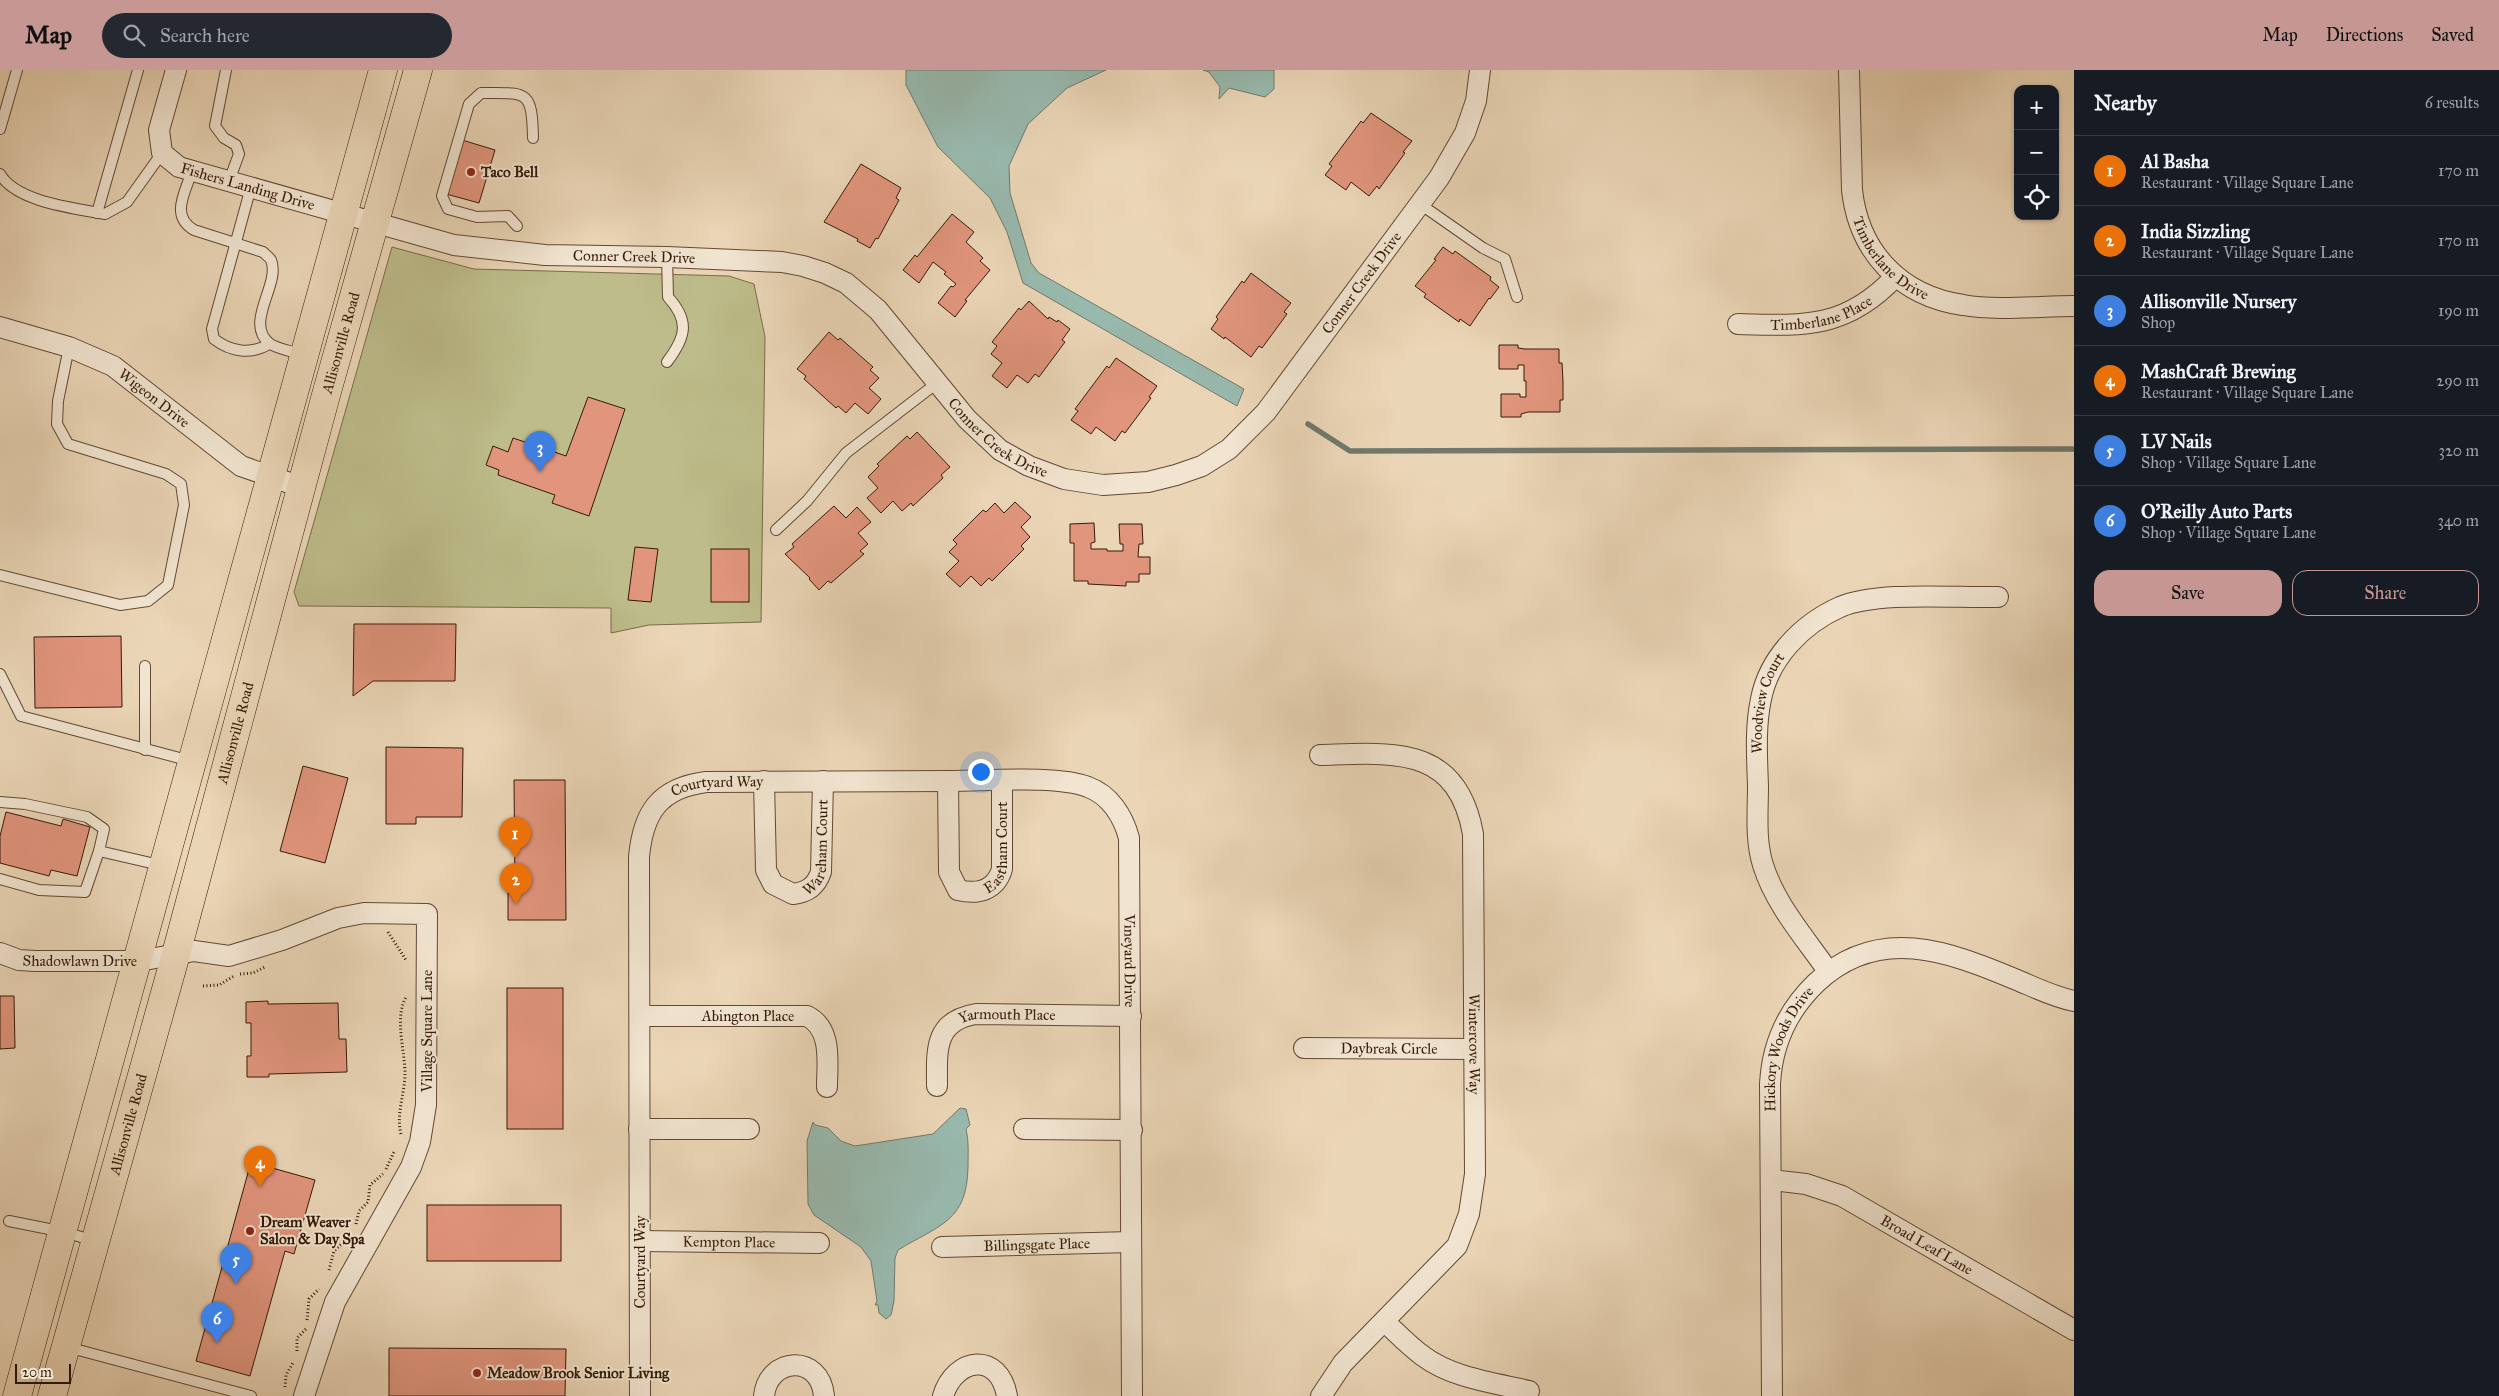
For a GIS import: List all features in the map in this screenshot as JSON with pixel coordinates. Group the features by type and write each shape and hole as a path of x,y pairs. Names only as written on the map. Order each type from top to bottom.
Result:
{"main road":[{"name":"Allisonville Road","path":"17,1396 64,1232 158,958 301,487 359,218 383,70"},
{"name":"Allisonville Road","path":"52,1396 97,1242 158,958 164,866 302,355 418,70"}],"street":[{"name":"Fishers Landing Drive","path":"176,70 159,130 162,153 179,168 359,218"},
{"name":"Conner Creek Drive","path":"359,218 454,245 545,255 666,257 782,262 825,273 862,295 878,310 967,419 1000,450 1012,458 1049,474 1103,485 1148,482 1202,466 1229,449 1266,412 1439,178 1465,133 1476,101 1480,70"},
{"name":"Timberlane Drive","path":"1849,70 1852,190 1855,210 1869,244 1895,278 1930,296 1965,306 2074,306"},
{"name":"Timberlane Place","path":"1738,324 1794,325 1826,321 1864,306 1895,278"},
{"name":"Wigeon Drive","path":"0,327 69,347 113,366 241,466 301,487"},
{"name":"Woodview Court","path":"1828,971 1778,898 1762,864 1758,824 1757,726 1761,697 1770,673 1789,643 1814,622 1841,607 1885,598 1998,597"},
{"name":"Wintercove Way","path":"1320,755 1391,754 1421,760 1444,775 1464,802 1473,834 1475,1174 1472,1199 1465,1229 1452,1251 1385,1322 1343,1363 1321,1396"},
{"name":"Wareham Court","path":"764,781 766,870 773,884 793,894 810,889 818,882 822,872 823,781"},
{"name":"Eastham Court","path":"948,781 949,872 958,890 976,892 993,886 1000,878 1002,869 1002,781"},
{"name":"Courtyard Way","path":"640,1396 639,857 642,828 646,819 666,796 682,787 706,782 1071,782 1090,788 1106,799"},
{"name":"Vineyard Drive","path":"1106,799 1124,821 1131,848 1132,1396"},
{"name":"Village Square Lane","path":"158,958 194,951 215,955 243,953 351,915 376,913 427,914 426,1105 420,1142 411,1167 335,1302 304,1396"},
{"name":"Hickory Woods Drive","path":"1772,1396 1770,1084 1775,1049 1791,1012 1828,971 1872,952 1891,948 1924,950 1962,957 2074,1001"},
{"name":"Shadowlawn Drive","path":"0,953 19,960 35,961 158,958"},
{"name":"Yarmouth Place","path":"937,1086 939,1041 947,1029 965,1017 976,1014 1131,1016"},
{"name":"Abington Place","path":"640,1016 807,1016 817,1023 825,1034 827,1087"},
{"name":"Daybreak Circle","path":"1304,1048 1474,1049"},
{"path":"639,1128 749,1128"},
{"path":"1024,1129 1132,1130"},
{"name":"Broad Leaf Lane","path":"1772,1180 1806,1184 1842,1196 2074,1330"},
{"name":"Kempton Place","path":"640,1241 819,1243"},
{"name":"Billingsgate Place","path":"942,1247 1131,1242"},
{"path":"1385,1322 1423,1356 1437,1365 1454,1372 1529,1391"},
{"path":"943,1396 949,1382 959,1369 977,1364 997,1373 1004,1383 1007,1396"},
{"path":"764,1396 767,1384 777,1372 783,1367 797,1365 811,1369 816,1373 822,1384 824,1396"}],"lane":[{"path":"0,129 17,70"},
{"path":"97,212 138,70"},
{"path":"226,70 214,126 224,138 236,145 239,154 229,181"},
{"path":"517,226 508,216 477,217 448,209 442,196 469,104 481,93 514,93 525,97 532,108 533,138"},
{"path":"0,174 4,180 24,196 105,214 127,202 162,153"},
{"path":"192,171 180,213 184,224 194,230 263,252 271,260 272,272 260,321 262,334 269,344 302,355"},
{"path":"251,187 212,329 214,339 222,345 247,352 259,350 269,344"},
{"path":"1420,204 1483,248 1505,259 1517,297"},
{"path":"666,257 668,297 679,309 683,321 682,337 667,362"},
{"path":"0,575 120,606 148,601 168,585 184,505 181,484 166,474 68,444 57,424 58,401 69,347"},
{"path":"776,530 807,501 846,453 937,383"},
{"path":"145,666 145,750"},
{"path":"0,674 22,716 192,761"},
{"path":"0,802 25,804 87,817 104,829 99,851 85,892 39,890 0,879"},
{"path":"99,851 164,866"},
{"path":"9,1222 64,1232 97,1242"},
{"path":"66,1346 251,1396"}],"path":[{"path":"382,931 388,932 408,962"},
{"path":"203,986 219,986 232,977 258,971 268,963"},
{"path":"399,1140 401,1134 399,1117 405,1073 400,1034 402,1005 408,996 408,987"},
{"path":"355,1227 359,1211 368,1202 370,1185 382,1176 396,1147"},
{"path":"326,1278 334,1251 353,1232"},
{"path":"284,1396 286,1375 297,1358 297,1338 307,1325 307,1303 322,1286"}],"shaded area":[{"path":"392,247 474,269 729,276 754,284 765,337 761,622 649,625 611,633 611,608 299,606 294,592"}],"water":[{"path":"906,70 1106,70 1067,88 1028,124 1009,166 1010,193 1031,263 1039,273 1244,389 1237,406 1023,283 1007,232 990,198 938,147 906,85"},
{"path":"1203,70 1274,70 1274,89 1265,97 1229,88 1219,99 1220,87 1209,72"},
{"path":"960,1108 966,1109 970,1125 966,1129 968,1167 962,1200 948,1220 898,1250 895,1258 894,1301 891,1315 886,1319 879,1313 878,1305 875,1305 877,1301 871,1261 861,1247 814,1215 808,1204 807,1141 813,1122 815,1125 828,1128 841,1141 855,1146 933,1134"}],"building":[{"path":"1371,113 1412,141 1379,189 1377,186 1369,196 1351,182 1346,190 1325,175 1332,166 1329,164 1361,121 1363,123"},
{"name":"Taco Bell","path":"462,140 495,150 479,203 446,194"},
{"path":"861,164 901,188 896,198 899,200 878,239 876,238 870,248 857,241 858,239 824,222"},
{"path":"952,214 974,232 966,242 983,258 980,261 990,270 965,300 967,301 955,317 938,303 951,286 953,287 956,284 944,274 946,272 933,262 919,283 903,270 915,255 917,257"},
{"path":"1443,247 1453,254 1455,251 1491,277 1490,280 1499,287 1470,326 1460,319 1459,322 1424,297 1426,294 1415,286 1436,260 1434,259"},
{"path":"1251,273 1291,303 1284,312 1287,314 1262,348 1259,346 1251,357 1211,329 1218,319 1216,317 1242,281 1244,283"},
{"path":"1029,301 1048,319 1049,317 1057,322 1058,320 1070,329 1062,340 1065,342 1039,377 1035,374 1028,383 1017,375 1007,388 992,376 1002,363 991,354 997,346 992,342 1019,308 1021,310"},
{"path":"829,332 838,340 840,338 873,367 870,370 879,378 869,388 881,399 868,414 855,403 846,413 838,406 836,408 804,379 806,376 797,369"},
{"path":"1499,345 1518,345 1518,348 1525,349 1559,349 1559,363 1562,363 1563,381 1563,400 1560,400 1560,412 1528,412 1521,414 1521,417 1501,417 1501,394 1520,394 1520,397 1526,397 1526,381 1524,381 1524,365 1518,365 1518,369 1499,369"},
{"path":"1116,358 1157,386 1149,397 1151,398 1125,433 1122,431 1115,441 1096,427 1091,434 1071,420 1078,411 1075,409 1107,366 1109,368"},
{"path":"588,397 625,409 589,516 552,503 555,495 498,475 499,470 486,465 493,446 508,452 513,438 566,456"},
{"path":"917,432 950,467 941,475 943,478 913,506 911,503 902,511 893,501 881,513 867,498 878,488 868,477 879,466 877,464 907,436 910,439"},
{"path":"1015,502 1031,517 1021,527 1030,537 1021,546 1024,549 992,581 989,578 981,586 971,576 960,587 946,574 959,561 949,552 957,544 953,540 983,510 986,512 995,503 1004,513"},
{"path":"834,506 846,518 857,507 871,522 858,533 868,544 860,551 864,554 831,583 828,581 819,590 810,578 785,554 794,547 792,544"},
{"path":"1094,523 1095,542 1091,543 1091,549 1107,549 1107,551 1123,551 1123,544 1120,544 1119,524 1142,524 1143,544 1139,544 1138,557 1150,557 1150,574 1139,574 1139,582 1126,582 1126,586 1088,584 1088,581 1074,581 1074,543 1070,543 1070,524"},
{"path":"635,547 658,549 651,602 628,600"},
{"path":"711,549 749,549 749,602 711,602"},
{"path":"354,624 456,624 455,681 373,681 353,696"},
{"path":"121,636 122,707 35,708 34,637"},
{"path":"386,747 463,748 462,817 416,817 416,824 386,824"},
{"path":"303,766 348,778 325,863 280,851"},
{"path":"514,780 565,780 566,920 508,920 508,891 515,891"},
{"path":"6,812 61,826 63,819 90,827 77,876 51,870 49,876 0,863 0,836"},
{"path":"507,988 563,988 563,1129 507,1129"},
{"path":"0,996 14,996 15,1048 0,1049"},
{"path":"268,1001 268,1004 338,1003 339,1039 346,1039 347,1072 269,1074 269,1077 247,1077 247,1056 251,1056 251,1023 246,1023 246,1002"},
{"path":"251,1162 315,1180 294,1254 285,1251 250,1376 196,1361"},
{"path":"427,1205 561,1205 561,1261 427,1261"},
{"name":"Meadow Brook Senior Living","path":"389,1348 566,1349 565,1396 389,1396"}],"waterway":[{"path":"1308,424 1350,451 2074,449"}],"place":[{"name":"Taco Bell","path":"471,172"},
{"name":"Allisonville Nursery","path":"540,472"},
{"name":"Al Basha","path":"515,858"},
{"name":"India Sizzling","path":"516,904"},
{"name":"MashCraft Brewing","path":"260,1187"},
{"name":"Dream Weaver Salon & Day Spa","path":"250,1231"},
{"name":"LV Nails","path":"236,1284"},
{"name":"O'Reilly Auto Parts","path":"217,1343"},
{"name":"Meadow Brook Senior Living","path":"477,1373"}]}
